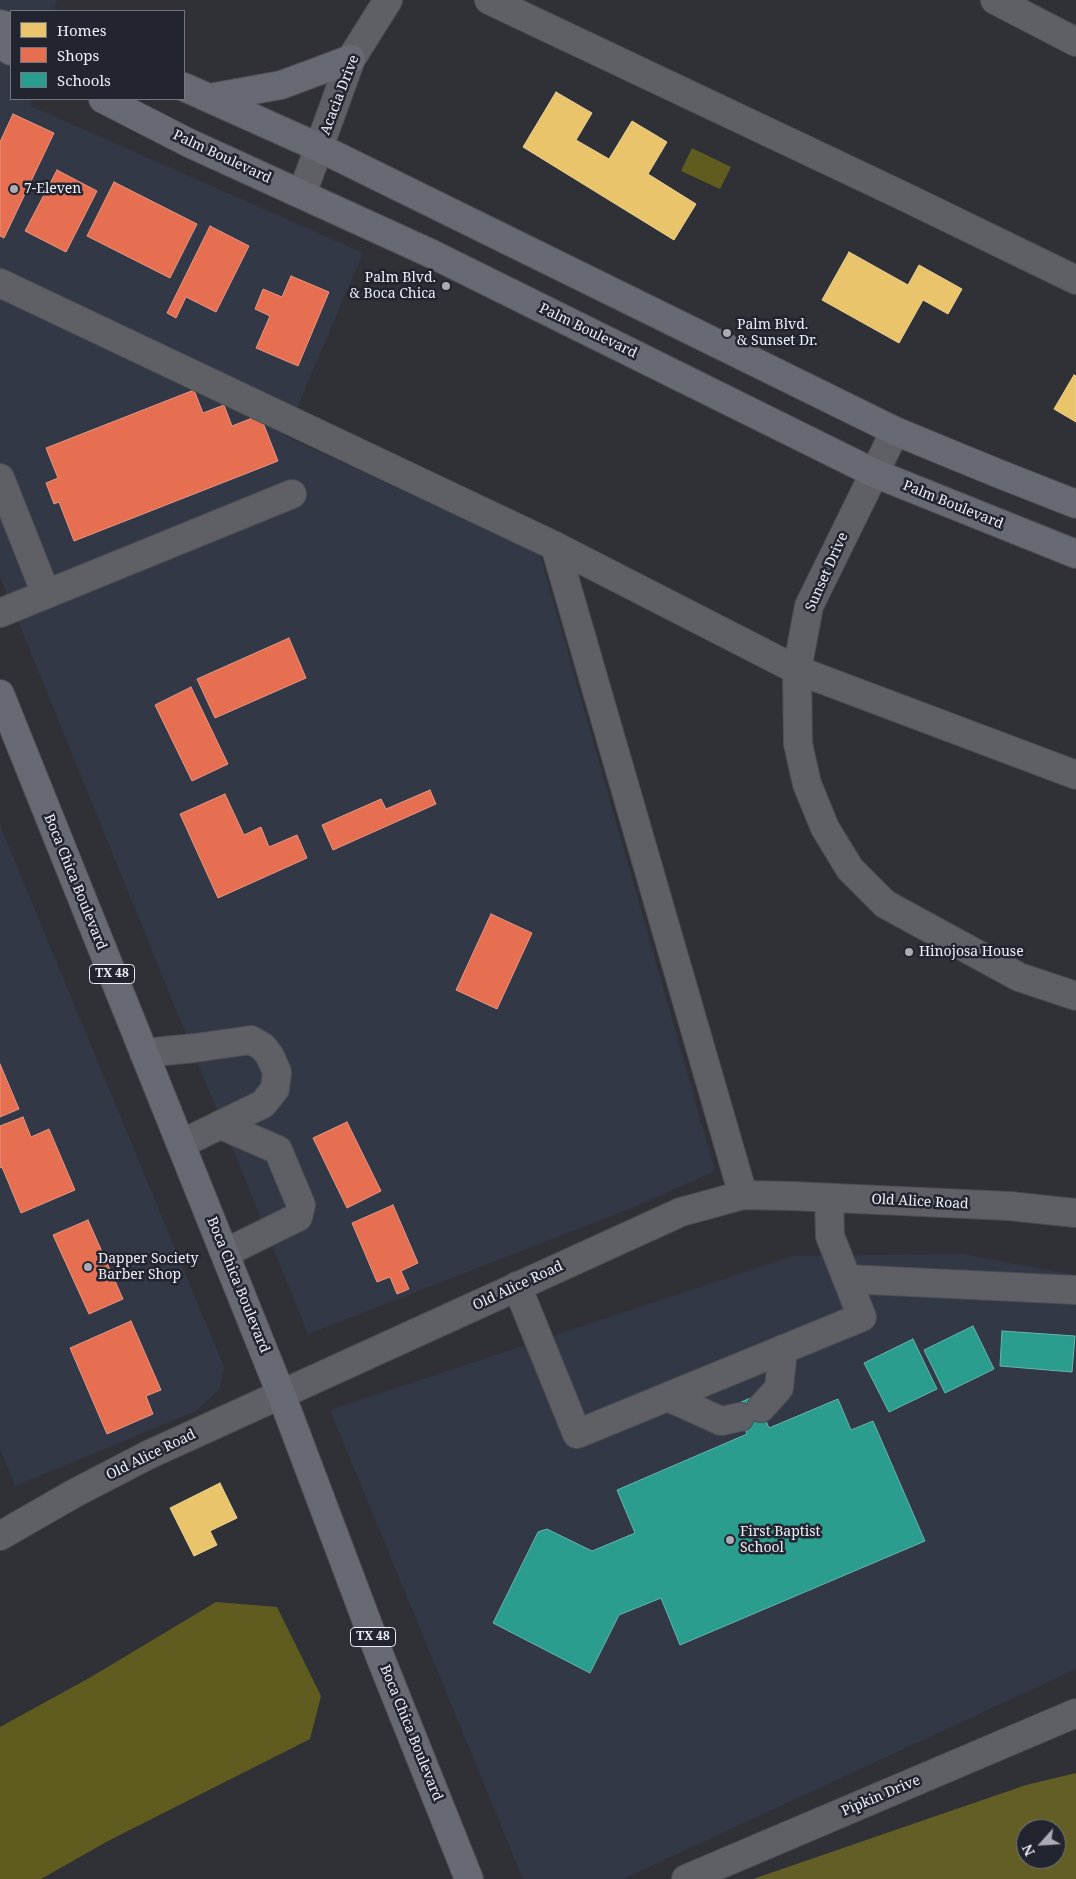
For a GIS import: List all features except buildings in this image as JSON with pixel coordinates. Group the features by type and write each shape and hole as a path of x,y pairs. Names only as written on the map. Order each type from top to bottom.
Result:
{"main road":[{"path":"209,98 281,86 351,59"},
{"path":"185,87 320,148 895,431 1076,504"},
{"name":"Palm Boulevard","path":"105,100 189,143 432,254 874,473 1076,554"},
{"name":"Boca Chica Boulevard","path":"0,694 281,1394 381,1659 468,1879"}],"street":[{"name":"Acacia Drive","path":"302,194 351,59 388,0"},
{"path":"489,0 901,194 1076,280"},
{"path":"995,0 1076,42"},
{"path":"0,283 555,546 797,670 1076,775"},
{"name":"Sunset Drive","path":"895,431 809,606 797,670 798,744 807,784 825,828 850,869 884,904 1019,977 1076,996"},
{"path":"0,478 46,594"},
{"path":"0,613 292,494"},
{"path":"555,546 743,1196"},
{"path":"144,1053 251,1040 263,1047 270,1056 276,1072 275,1088 263,1104 181,1144"},
{"path":"221,1125 278,1150 301,1206 298,1217 225,1253"},
{"name":"Old Alice Road","path":"0,1536 148,1455 680,1212 743,1196 1009,1206 1076,1213"},
{"path":"517,1286 577,1434 862,1317 830,1236 829,1198"},
{"path":"846,1279 1076,1290"},
{"path":"668,1396 721,1421 750,1413 779,1388 783,1350"},
{"name":"Pipkin Drive","path":"686,1879 1076,1713"}],"shaded area":[{"path":"0,0 57,0 54,10 10,10 10,100 32,100 31,106 363,253 285,436 540,554 715,1171 634,1207 308,1334 0,577"},
{"path":"692,148 731,167 720,189 681,171"},
{"path":"0,825 224,1367 220,1389 196,1411 15,1486 0,1449"},
{"name":"First Baptist School","path":"962,1254 1076,1275 1076,1669 623,1879 523,1879 330,1410 794,1256"},
{"path":"216,1602 277,1607 321,1696 310,1739 108,1841 41,1879 0,1879 0,1727 91,1677"},
{"path":"1076,1773 1076,1879 753,1879 1026,1785"}],"place":[{"name":"7-Eleven","path":"14,189"},
{"name":"Palm Blvd. & Boca Chica","path":"446,286"},
{"name":"Palm Blvd. & Sunset Dr.","path":"727,333"},
{"name":"Hinojosa House","path":"909,952"},
{"name":"Dapper Society Barber Shop","path":"88,1267"},
{"name":"First Baptist School","path":"730,1540"}]}
